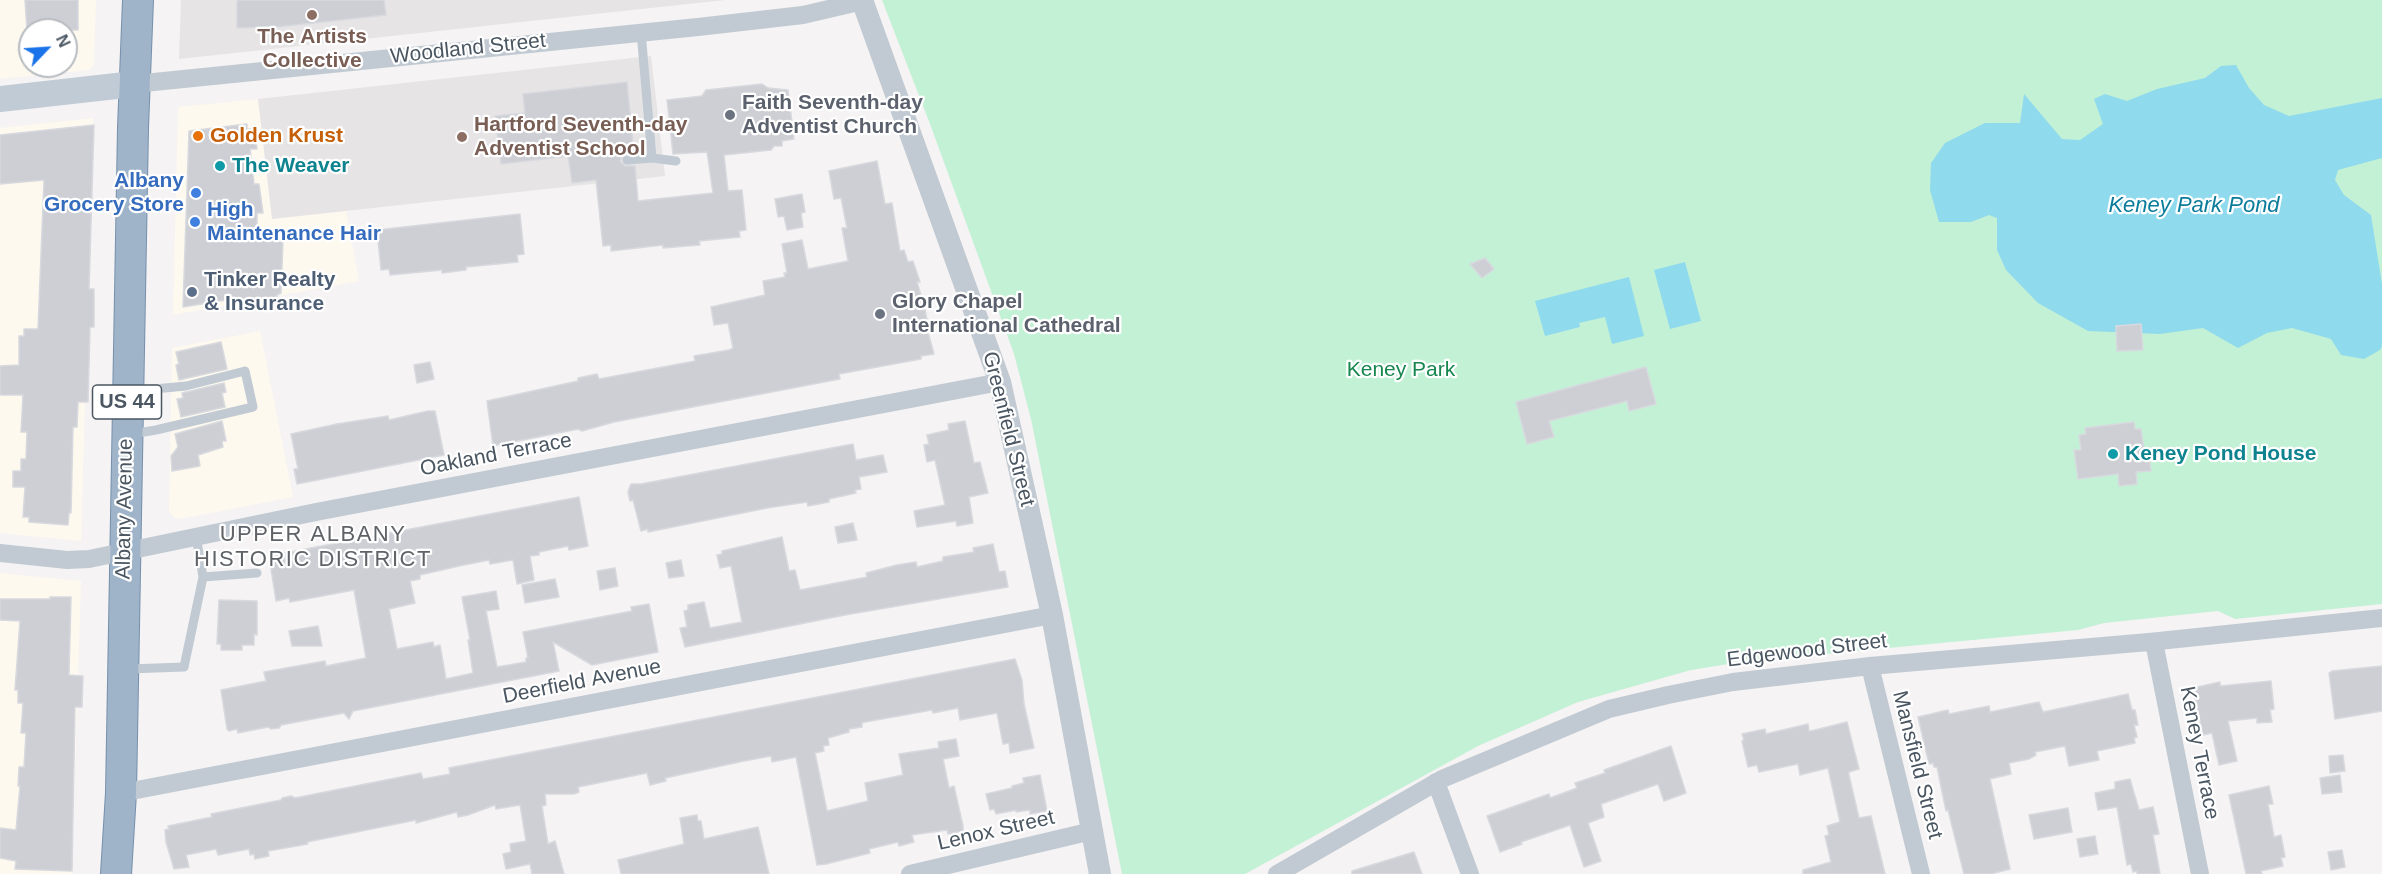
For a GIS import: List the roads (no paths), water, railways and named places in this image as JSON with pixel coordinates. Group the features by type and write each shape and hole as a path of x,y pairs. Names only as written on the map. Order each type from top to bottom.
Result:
{"highway":[{"name":"Albany Avenue","path":"116,874 121,793 126,434 138,0"}],"main road":[{"name":"Woodland Street","path":"0,99 134,84"}],"street":[{"name":"Woodland Street","path":"134,84 803,15 862,0"},
{"name":"Greenfield Street","path":"862,0 1000,382 1052,615 1100,874"},
{"name":"Oakland Terrace","path":"0,553 77,560 124,552 196,536 1000,382"},
{"name":"Deerfield Avenue","path":"121,793 1052,615"},
{"name":"Edgewood Street","path":"1277,874 1437,782 1609,709 1732,682 1870,666 2154,642 2382,618"},
{"name":"Keney Terrace","path":"2154,642 2200,874"},
{"name":"Mansfield Street","path":"1870,666 1921,874"},
{"path":"1437,782 1470,874"},
{"name":"Lenox Street","path":"910,874 1092,831"}],"lane":[{"path":"641,32 652,158"},
{"path":"627,160 652,158 676,161"},
{"path":"126,434 156,430 253,407 245,371 186,386 127,391"},
{"path":"122,669 184,667 203,577 196,536"},
{"path":"203,577 257,573"}],"water":[{"name":"Keney Park Pond","path":"2236,65 2249,88 2264,105 2289,116 2382,98 2382,158 2338,170 2335,180 2344,195 2371,215 2382,284 2382,346 2380,350 2364,359 2341,355 2331,339 2292,328 2267,333 2238,348 2203,328 2160,334 2088,331 2038,303 2006,270 1997,250 1997,218 1989,215 1971,222 1939,222 1930,190 1931,163 1945,143 1985,123 2020,123 2024,94 2062,139 2080,140 2103,124 2094,99 2105,94 2127,101 2157,89 2205,78 2221,66"},
{"path":"1685,262 1701,321 1670,329 1654,270"},
{"path":"1629,277 1644,336 1612,344 1605,317 1579,323 1580,327 1545,336 1535,301"}],"place":[{"name":"The Artists Collective","path":"312,15"},
{"name":"Faith Seventh-day Adventist Church","path":"730,115"},
{"name":"Golden Krust","path":"198,136"},
{"name":"Hartford Seventh-day Adventist School","path":"462,137"},
{"name":"The Weaver","path":"220,166"},
{"name":"Albany Grocery Store","path":"196,193"},
{"name":"High Maintenance Hair","path":"195,222"},
{"name":"Tinker Realty & Insurance","path":"192,292"},
{"name":"Glory Chapel International Cathedral","path":"880,314"},
{"name":"Keney Pond House","path":"2113,454"}],"district":[{"name":"UPPER ALBANY HISTORIC DISTRICT","path":"313,548"}],"park label":[{"name":"Keney Park","path":"1401,370"}]}
